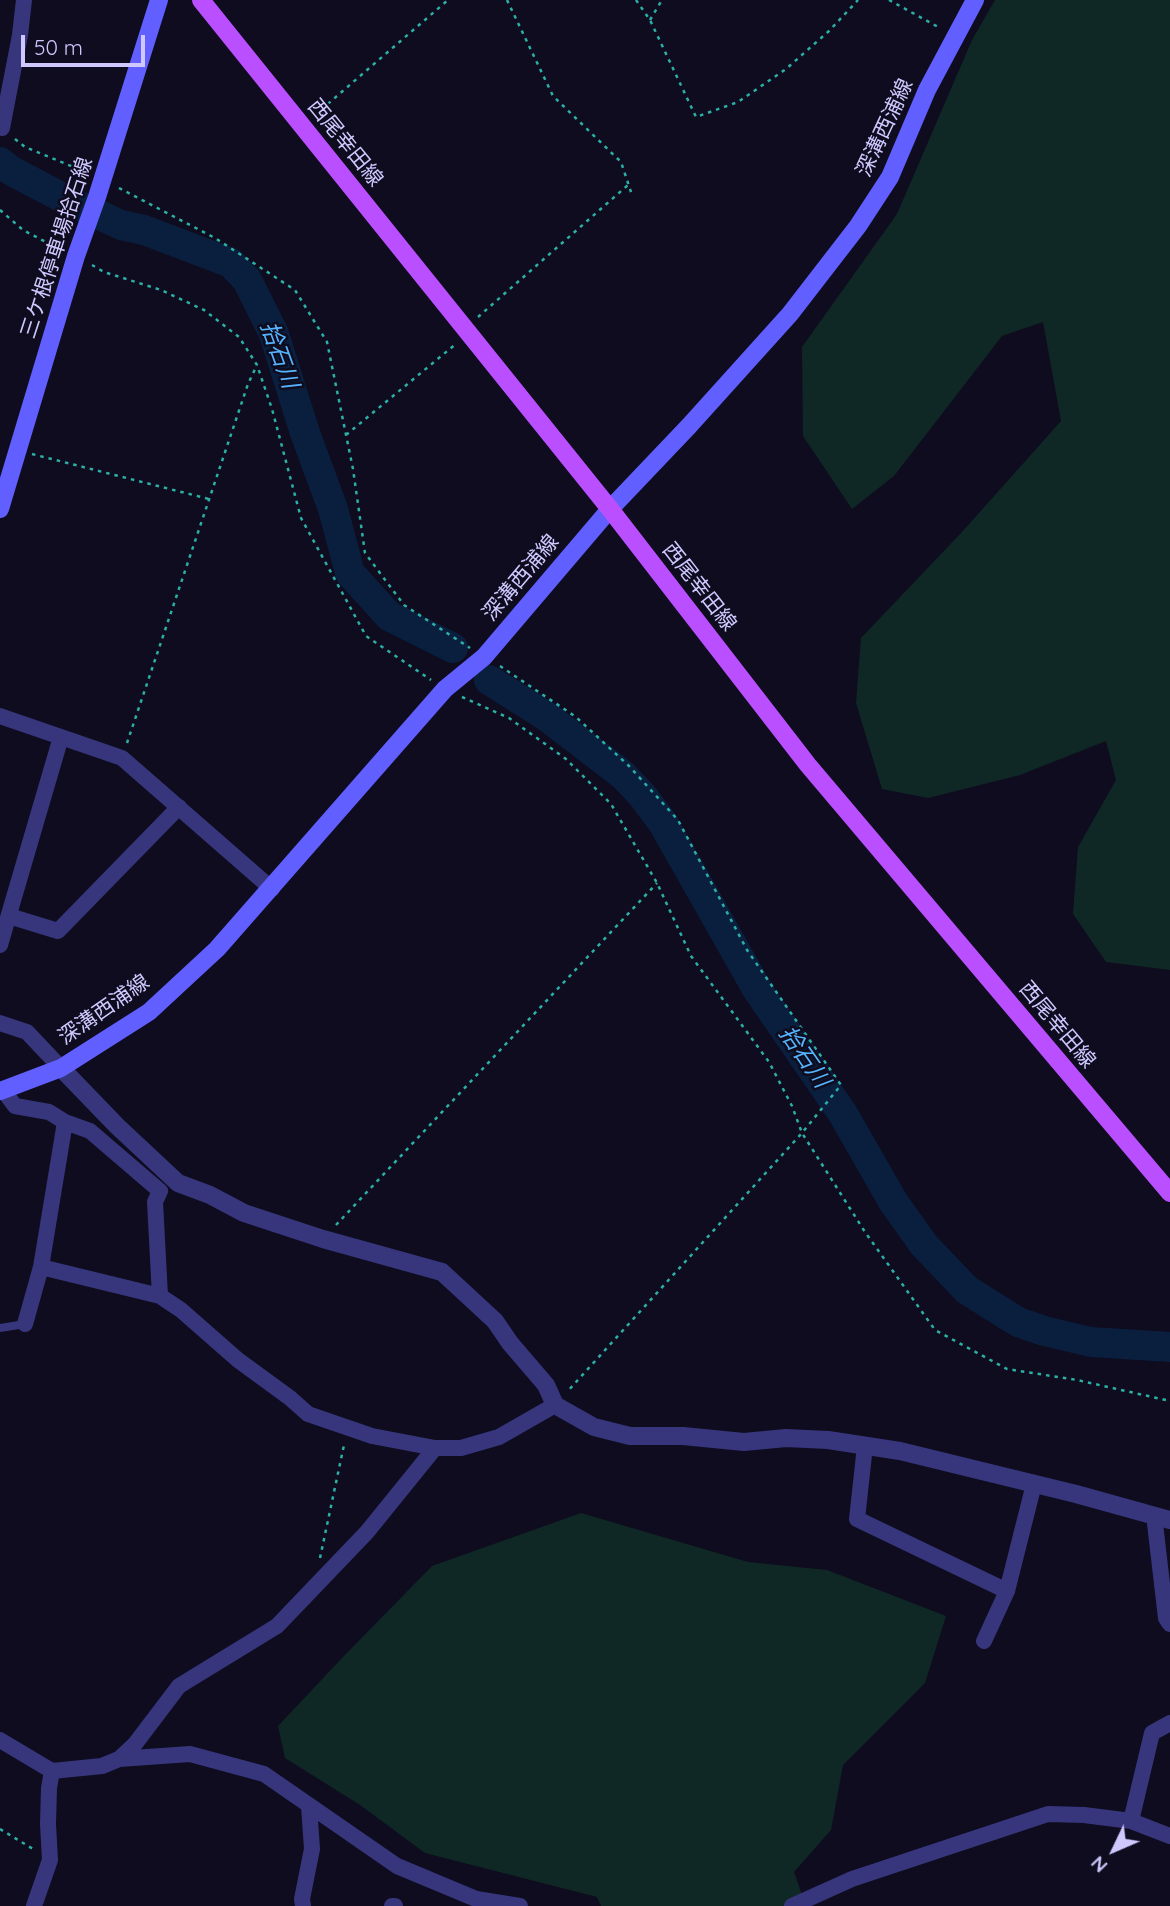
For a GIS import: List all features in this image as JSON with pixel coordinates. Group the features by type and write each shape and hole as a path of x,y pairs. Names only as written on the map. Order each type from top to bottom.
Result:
{"main road":[{"name":"三ケ根停車場拾石線","path":"0,509 76,256 159,0"},
{"name":"西尾幸田線","path":"201,0 610,509 808,765 1170,1193"},
{"name":"深溝西浦線","path":"2,1091 61,1068 149,1012 217,949 444,689 484,657 610,509 790,314 859,226 890,177 927,90 975,0"}],"street":[{"path":"2,128 24,0"},
{"path":"0,716 122,758 272,889"},
{"path":"0,946 61,737"},
{"path":"9,916 58,932 179,807"},
{"path":"0,1023 27,1032 117,1126 178,1183 210,1195 244,1213 323,1239 442,1272 495,1321 546,1385 555,1405 594,1427 630,1436 683,1436 744,1441 786,1438 828,1440 900,1451 1034,1483 1162,1518 1166,1618 1170,1624"},
{"path":"2,1091 15,1105 49,1112 65,1122 90,1131 160,1191"},
{"path":"25,1324 41,1267 65,1122"},
{"path":"160,1296 155,1202 160,1191 178,1183"},
{"path":"41,1267 160,1296 181,1310 238,1360 308,1414 372,1436 435,1448 461,1448 499,1437 555,1405"},
{"path":"865,1446 857,1519 1007,1591"},
{"path":"119,1759 135,1744 179,1686 277,1626 367,1532 435,1448"},
{"path":"984,1641 1007,1591 1034,1483"},
{"path":"1131,1821 1152,1733 1170,1723"},
{"path":"0,1740 52,1771 102,1766 119,1759 190,1754 264,1774 397,1866 476,1899 520,1906"},
{"path":"34,1906 50,1860 48,1825 52,1771"},
{"path":"303,1906 302,1899 313,1849 309,1807"},
{"path":"792,1906 852,1880 1048,1814 1131,1821 1170,1836"}],"lane":[{"path":"0,1328 25,1324"}],"path":[{"path":"302,126 448,0"},
{"path":"508,0 553,96 621,162 632,195"},
{"path":"636,0 650,20 696,117 737,102 786,69 829,31 858,0"},
{"path":"650,20 662,0"},
{"path":"889,0 955,36"},
{"path":"2,128 25,146 100,188 215,238 295,290 327,342 346,435 365,553 404,605 484,657 509,670 576,717 629,766 678,820 747,950 841,1085 802,1133 555,1405"},
{"path":"346,435 467,331 628,184"},
{"path":"0,210 23,230 104,272 161,290 204,310 239,337 257,365 272,409 301,518 366,636 444,689 509,718 566,759 611,804 657,883 691,956 769,1062 792,1106 802,1133 865,1231 935,1330 1007,1369 1077,1380 1170,1401"},
{"path":"122,758 248,384 257,365"},
{"path":"19,451 209,499"},
{"path":"323,1239 657,883"},
{"path":"319,1561 347,1428"},
{"path":"0,1829 50,1860"}],"green space":[{"path":"995,0 1170,0 1170,970 1106,962 1073,914 1078,847 1116,780 1106,741 1020,775 928,798 882,789 856,703 861,638 962,532 1061,421 1043,322 1002,336 894,476 852,509 803,436 802,347 897,214 972,40"},
{"path":"581,1513 748,1562 827,1570 946,1616 925,1683 843,1765 831,1830 794,1872 806,1906 601,1906 597,1897 425,1853 360,1805 285,1758 278,1726 432,1566"}],"waterway":[{"name":"拾石川","path":"0,162 63,198 121,225 144,230 231,263 247,280 274,334 305,433 333,509 350,573 389,616 453,648"},
{"name":"拾石川","path":"489,680 546,716 623,775 642,795 663,823 757,989 843,1114 894,1203 924,1245 967,1290 1018,1322 1044,1331 1091,1342 1170,1347"}]}
